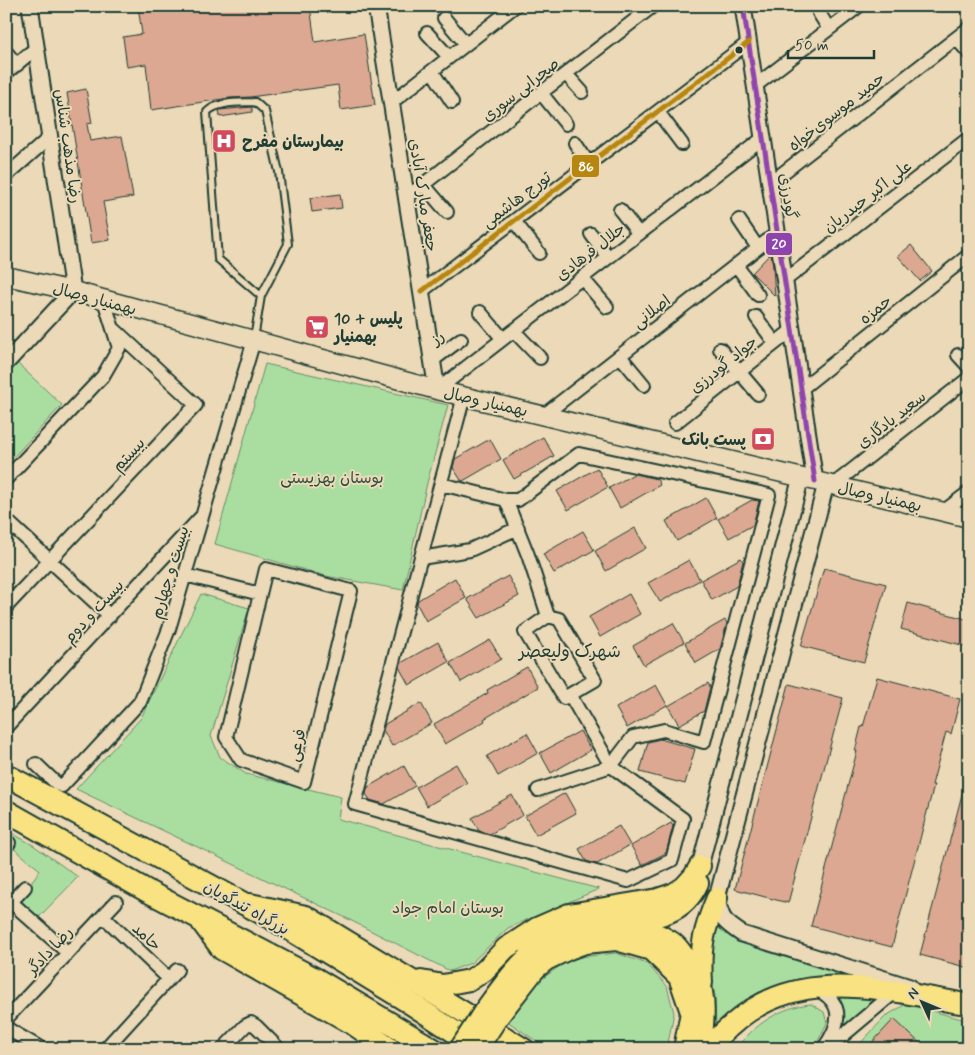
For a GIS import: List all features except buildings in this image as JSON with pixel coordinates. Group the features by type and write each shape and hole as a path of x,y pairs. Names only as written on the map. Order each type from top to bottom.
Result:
{"highway":[{"name":"بزرگراه تندگویان","path":"6,775 165,860 234,900 278,922 407,1001 479,1049"},
{"name":"بزرگراه تندگویان","path":"6,811 142,888 316,978 432,1049"},
{"path":"199,918 222,949 352,1023 390,1049"},
{"path":"321,1006 356,1032 368,1049"}],"main road":[{"name":"بهمنیار وصال","path":"6,276 104,300 438,390 969,518"},
{"path":"479,1049 491,1014 509,978 530,955 558,938 584,927 665,914 681,906 694,893 700,877 700,866"},
{"path":"412,979 443,986 470,980 484,971 506,948 537,928 569,914 658,900 684,887 700,866"},
{"path":"700,1049 704,1015 702,998 702,945 706,924 717,898"},
{"path":"234,900 306,916 524,1049"},
{"path":"599,925 647,929 671,941 683,954 696,974 702,998"},
{"path":"460,1049 491,1014 546,960 586,943 616,940 651,950 679,977 691,1012 684,1049"},
{"path":"709,1049 713,1042 742,1016 763,1002 793,990 856,986 965,1004"}],"street":[{"name":"رضا مذهب شناس","path":"30,6 73,292"},
{"name":"جعفر مبارک آبادی","path":"376,6 438,390"},
{"path":"392,102 515,6"},
{"name":"گودرزی","path":"743,6 801,389 818,482"},
{"path":"755,86 858,6"},
{"name":"صحرایی سوری","path":"407,197 566,74 644,9"},
{"path":"819,13 829,29"},
{"path":"444,18 466,44"},
{"name":"حمید موسوی‌خواه","path":"770,183 969,28"},
{"path":"427,33 449,57"},
{"path":"956,38 969,53"},
{"name":"تورج هاشمی","path":"422,291 748,42"},
{"path":"6,73 36,48"},
{"path":"6,52 17,65"},
{"path":"432,71 452,102"},
{"path":"566,74 582,92"},
{"path":"541,93 566,124"},
{"path":"658,112 682,144"},
{"path":"6,176 50,137"},
{"name":"جلال فرهادی","path":"438,390 763,138"},
{"name":"علی اکبر حیدریان","path":"784,281 969,138"},
{"path":"575,143 589,164"},
{"path":"423,184 446,212"},
{"path":"620,210 639,234"},
{"path":"740,220 758,248"},
{"path":"514,221 539,253"},
{"name":"اصلانی","path":"544,415 777,233"},
{"path":"591,234 608,258"},
{"name":"حمزه","path":"801,389 969,255"},
{"path":"736,265 758,295"},
{"path":"582,278 607,307"},
{"path":"6,363 73,292"},
{"path":"6,479 103,376 119,348 104,300"},
{"path":"480,312 503,339"},
{"path":"756,317 775,343"},
{"name":"بیستم","path":"6,607 196,405 113,328"},
{"name":"جواد گودرزی","path":"675,424 792,330"},
{"path":"514,331 540,358"},
{"name":"رز","path":"433,360 462,339"},
{"name":"بیست و چهارم","path":"36,764 62,786 140,702 169,629 254,340"},
{"path":"720,350 758,394"},
{"path":"958,355 969,367"},
{"path":"620,356 644,385"},
{"name":"سعید یادگاری","path":"818,482 969,378"},
{"path":"464,396 354,804 628,880 672,860 683,819 610,766 570,695"},
{"path":"441,484 506,500 518,500 579,454 769,495 704,742 664,730 633,737 610,766 538,790"},
{"path":"700,866 753,663 818,482"},
{"path":"818,482 777,670 717,898 720,914 725,921 742,934 965,1004"},
{"path":"944,511 969,492"},
{"path":"506,500 528,554 548,616"},
{"name":"بیست و دوم","path":"6,727 202,515"},
{"path":"6,520 110,616"},
{"path":"421,558 470,550 518,528"},
{"name":"فرعی","path":"266,569 351,591 304,782 242,760 226,737 260,594 266,569"},
{"path":"185,575 260,594"},
{"path":"548,616 559,619 595,680 564,698 525,632 548,616"},
{"path":"753,663 777,670"},
{"path":"25,887 11,902 68,953"},
{"name":"رضا دادگر","path":"6,1019 116,902"},
{"name":"حامد","path":"103,916 173,975 105,1049"},
{"path":"814,988 834,1001 838,1010 835,1025 825,1049"},
{"path":"825,1049 895,992"},
{"path":"223,1049 245,1026 251,1024 256,1026 279,1049"},
{"path":"6,1028 42,1049"}],"lane":[{"path":"254,340 261,296 288,244 279,172 266,111 255,102 211,108 207,112 218,259 261,296"}],"green space":[{"path":"17,363 62,405 6,465 6,375"},
{"name":"بوستان بهزیستی","path":"265,364 448,405 427,483 403,590 326,576 215,544"},
{"name":"بوستان امام جواد","path":"201,594 249,608 211,736 220,757 246,774 341,797 338,819 599,889 508,928 471,963 450,971 344,917 76,789 141,718"},
{"path":"6,830 33,845 78,877 39,917 19,899 40,870 6,842"},
{"path":"716,917 721,926 728,932 744,941 882,982 849,977 716,1028 715,996 709,965"},
{"path":"616,953 647,964 667,986 674,1013 668,1043 664,1049 548,1049 507,1021 532,986 571,958"},
{"path":"836,992 877,997 841,1031 845,1011"},
{"path":"811,1004 824,1012 827,1023 812,1049 735,1049 759,1025 778,1013"},
{"path":"906,1004 969,1021 969,1049 855,1049 886,1016"}],"transit line":[{"name":"20","path":"743,6 815,481"},
{"name":"86","path":"422,291 749,42"}],"place":[{"name":"بیمارستان مفرح","path":"224,141"},
{"name":"پلیس + 10 بهمنیار","path":"317,327"},
{"name":"پست بانک","path":"763,439"}],"district":[{"name":"شهرک ولیعصر","path":"570,651"}]}
